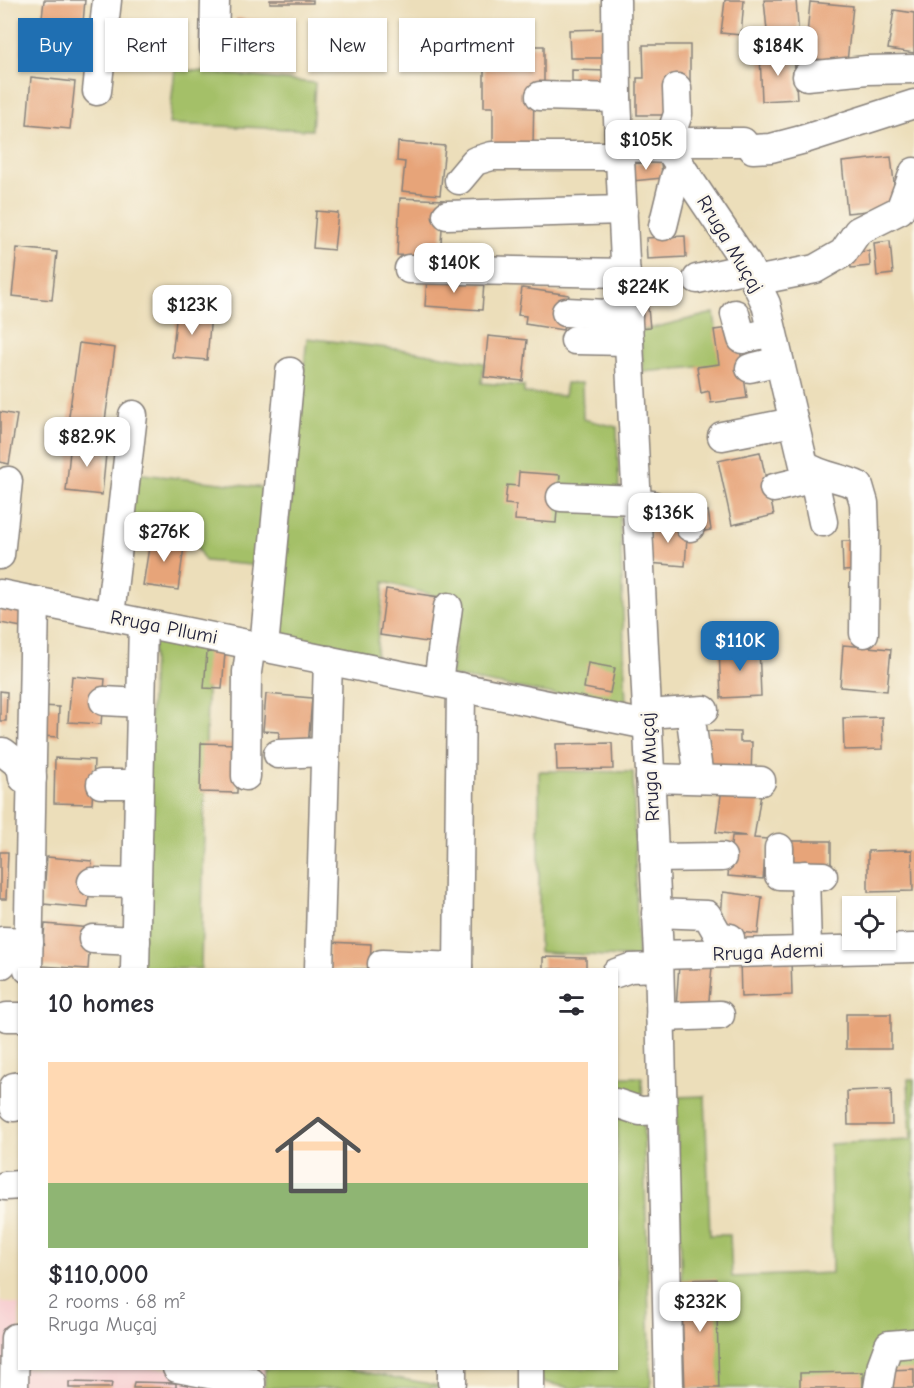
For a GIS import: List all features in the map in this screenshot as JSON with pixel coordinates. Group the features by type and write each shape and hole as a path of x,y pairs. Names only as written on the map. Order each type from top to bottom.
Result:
{"street":[{"path":"98,91 107,0"},
{"path":"215,0 215,18"},
{"name":"Rruga Muçaj","path":"616,0 617,98 659,961 669,1388"},
{"path":"807,76 867,70 914,69"},
{"path":"663,226 675,177 670,137 678,114 676,88"},
{"path":"540,96 617,98"},
{"path":"674,156 685,142 771,148 914,104"},
{"path":"459,180 475,161 492,156 620,152 674,156"},
{"name":"Rruga Muçaj","path":"674,156 751,274 766,304 793,422 811,470 823,522"},
{"path":"697,279 738,270 765,279 815,269 843,253 858,231 900,210 914,172"},
{"path":"447,215 623,210"},
{"path":"409,269 626,273"},
{"path":"566,312 628,328"},
{"path":"735,314 742,339 772,332"},
{"path":"575,340 628,328"},
{"path":"750,368 779,361"},
{"path":"246,776 247,672 257,646 290,372"},
{"path":"110,616 133,415"},
{"path":"722,436 793,422"},
{"path":"773,479 807,480 811,470 844,478 860,486 864,503 865,633"},
{"path":"0,555 8,481"},
{"path":"561,497 652,505 686,517 690,527"},
{"name":"Rruga Pllumi","path":"0,594 35,620 110,616 647,723 699,721 699,778"},
{"path":"382,964 458,968 448,607"},
{"path":"19,698 19,643 26,638 35,620"},
{"path":"20,958 20,879 32,778 35,620"},
{"path":"135,968 143,622"},
{"path":"319,968 328,660"},
{"path":"104,701 141,703"},
{"path":"3,752 21,766 23,778 32,778"},
{"path":"278,754 324,752"},
{"path":"650,778 761,781"},
{"path":"100,784 139,784"},
{"path":"779,848 779,875 814,876 807,950"},
{"path":"654,858 722,857"},
{"path":"92,882 137,883"},
{"path":"656,913 707,915 718,936 730,938"},
{"path":"93,939 136,941"},
{"name":"Rruga Ademi","path":"618,972 659,961 807,950 914,948"},
{"path":"660,1017 720,1015"},
{"path":"618,1104 640,1111 662,1110"},
{"path":"14,1388 15,1338 18,1339"},
{"path":"878,1388 882,1364 889,1345 914,1343"},
{"path":"188,1370 251,1382 251,1388"},
{"path":"530,1370 530,1388"}],"shaded area":[{"path":"0,1301 18,1305 18,1370 353,1370 452,1388 0,1388"}],"green space":[{"path":"188,70 315,83 312,130 169,124 175,72"},
{"path":"714,313 721,365 643,372 640,331"},
{"path":"307,338 412,351 484,363 482,383 524,386 524,393 564,396 566,383 582,383 583,419 617,427 626,707 451,676 459,602 384,582 375,662 275,645"},
{"path":"134,473 273,489 262,566 205,561 186,530 129,518"},
{"path":"154,636 208,647 201,968 138,968"},
{"path":"539,771 633,772 638,958 539,952"},
{"path":"618,1077 642,1077 651,1388 571,1388 543,1382 537,1370 618,1370"},
{"path":"908,1079 914,1079 914,1388 685,1388 676,1097 705,1096 710,1235 730,1235 732,1277 832,1273 830,1144 911,1140"},
{"path":"265,1370 353,1370 452,1388 264,1388"}],"building":[{"path":"44,0 85,0 83,18 42,18"},
{"path":"270,0 313,0 313,3 270,3"},
{"path":"725,0 744,0 741,35 721,33"},
{"path":"764,0 796,0 799,38 768,41"},
{"path":"810,2 853,6 847,62 805,58"},
{"path":"894,10 914,13 914,53 888,49"},
{"path":"603,29 604,58 570,58 569,30"},
{"path":"643,45 690,45 690,87 673,115 637,115 637,78 644,78"},
{"path":"535,46 544,46 544,91 534,91 533,149 493,148 493,107 484,107 484,72 535,72"},
{"path":"794,53 797,99 762,101 760,55"},
{"path":"572,70 607,71 606,89 572,89"},
{"path":"31,77 75,82 70,129 27,125"},
{"path":"398,142 445,146 440,195 402,191 405,162 397,161"},
{"path":"891,157 897,208 847,213 842,162"},
{"path":"661,161 662,178 632,181 630,164"},
{"path":"400,198 444,200 440,257 397,255"},
{"path":"316,211 338,213 334,250 313,248"},
{"path":"685,236 686,257 647,259 646,238"},
{"path":"890,241 893,274 877,276 874,243"},
{"path":"17,248 57,252 52,300 12,296"},
{"path":"869,251 870,266 851,268 850,253"},
{"path":"427,279 484,283 482,310 425,306"},
{"path":"522,288 569,295 563,330 525,324 526,316 518,315"},
{"path":"648,308 650,328 638,329 636,309"},
{"path":"177,311 211,314 207,360 172,357"},
{"path":"737,327 747,398 711,403 709,391 701,393 697,367 719,364 714,330"},
{"path":"488,336 527,340 523,381 484,377"},
{"path":"79,343 115,348 104,428 68,423"},
{"path":"0,412 17,415 9,464 0,462"},
{"path":"71,441 107,444 102,495 66,491"},
{"path":"760,452 774,515 732,525 718,461"},
{"path":"519,472 560,475 556,523 515,520 516,505 505,504 507,485 518,486"},
{"path":"708,511 711,530 694,533 690,515"},
{"path":"651,521 688,524 685,566 648,563"},
{"path":"151,535 185,540 178,590 143,585"},
{"path":"842,541 857,541 859,570 843,571"},
{"path":"386,589 439,597 433,643 380,635"},
{"path":"0,605 30,610 27,628 0,623"},
{"path":"843,645 891,649 887,691 840,687"},
{"path":"759,646 761,696 721,698 719,648"},
{"path":"207,652 225,653 222,689 204,688"},
{"path":"588,663 615,668 610,693 584,688"},
{"path":"72,676 105,679 101,724 68,722"},
{"path":"0,691 7,692 6,721 0,721"},
{"path":"266,694 312,698 308,746 278,744 279,732 263,731"},
{"path":"42,706 59,707 58,737 41,736"},
{"path":"882,717 883,749 844,750 843,718"},
{"path":"707,731 740,732 740,742 752,742 751,777 706,776"},
{"path":"201,743 238,744 237,793 200,792"},
{"path":"612,743 613,769 557,770 556,744"},
{"path":"55,758 94,760 92,804 54,803"},
{"path":"722,788 761,794 754,838 767,839 763,879 728,876 732,836 746,836 716,832"},
{"path":"787,841 831,841 831,869 787,869"},
{"path":"912,850 913,891 868,892 868,851"},
{"path":"0,852 8,852 6,899 0,899"},
{"path":"47,857 92,861 88,908 43,904"},
{"path":"723,892 762,897 758,934 720,930"},
{"path":"45,924 91,928 88,968 41,966"},
{"path":"329,942 371,944 370,968 328,968"},
{"path":"543,957 586,958 586,968 543,968"},
{"path":"791,958 792,995 741,997 740,959"},
{"path":"679,965 712,967 708,1011 676,1009"},
{"path":"846,1014 891,1014 891,1049 846,1049"},
{"path":"891,1089 892,1125 848,1125 847,1091"},
{"path":"716,1279 719,1388 685,1388 681,1280"},
{"path":"914,1369 914,1388 889,1388 888,1370"},
{"path":"863,1372 863,1388 800,1388 800,1373"},
{"path":"69,1382 112,1383 111,1388 69,1388"},
{"path":"134,1382 176,1383 176,1388 133,1388"}]}
